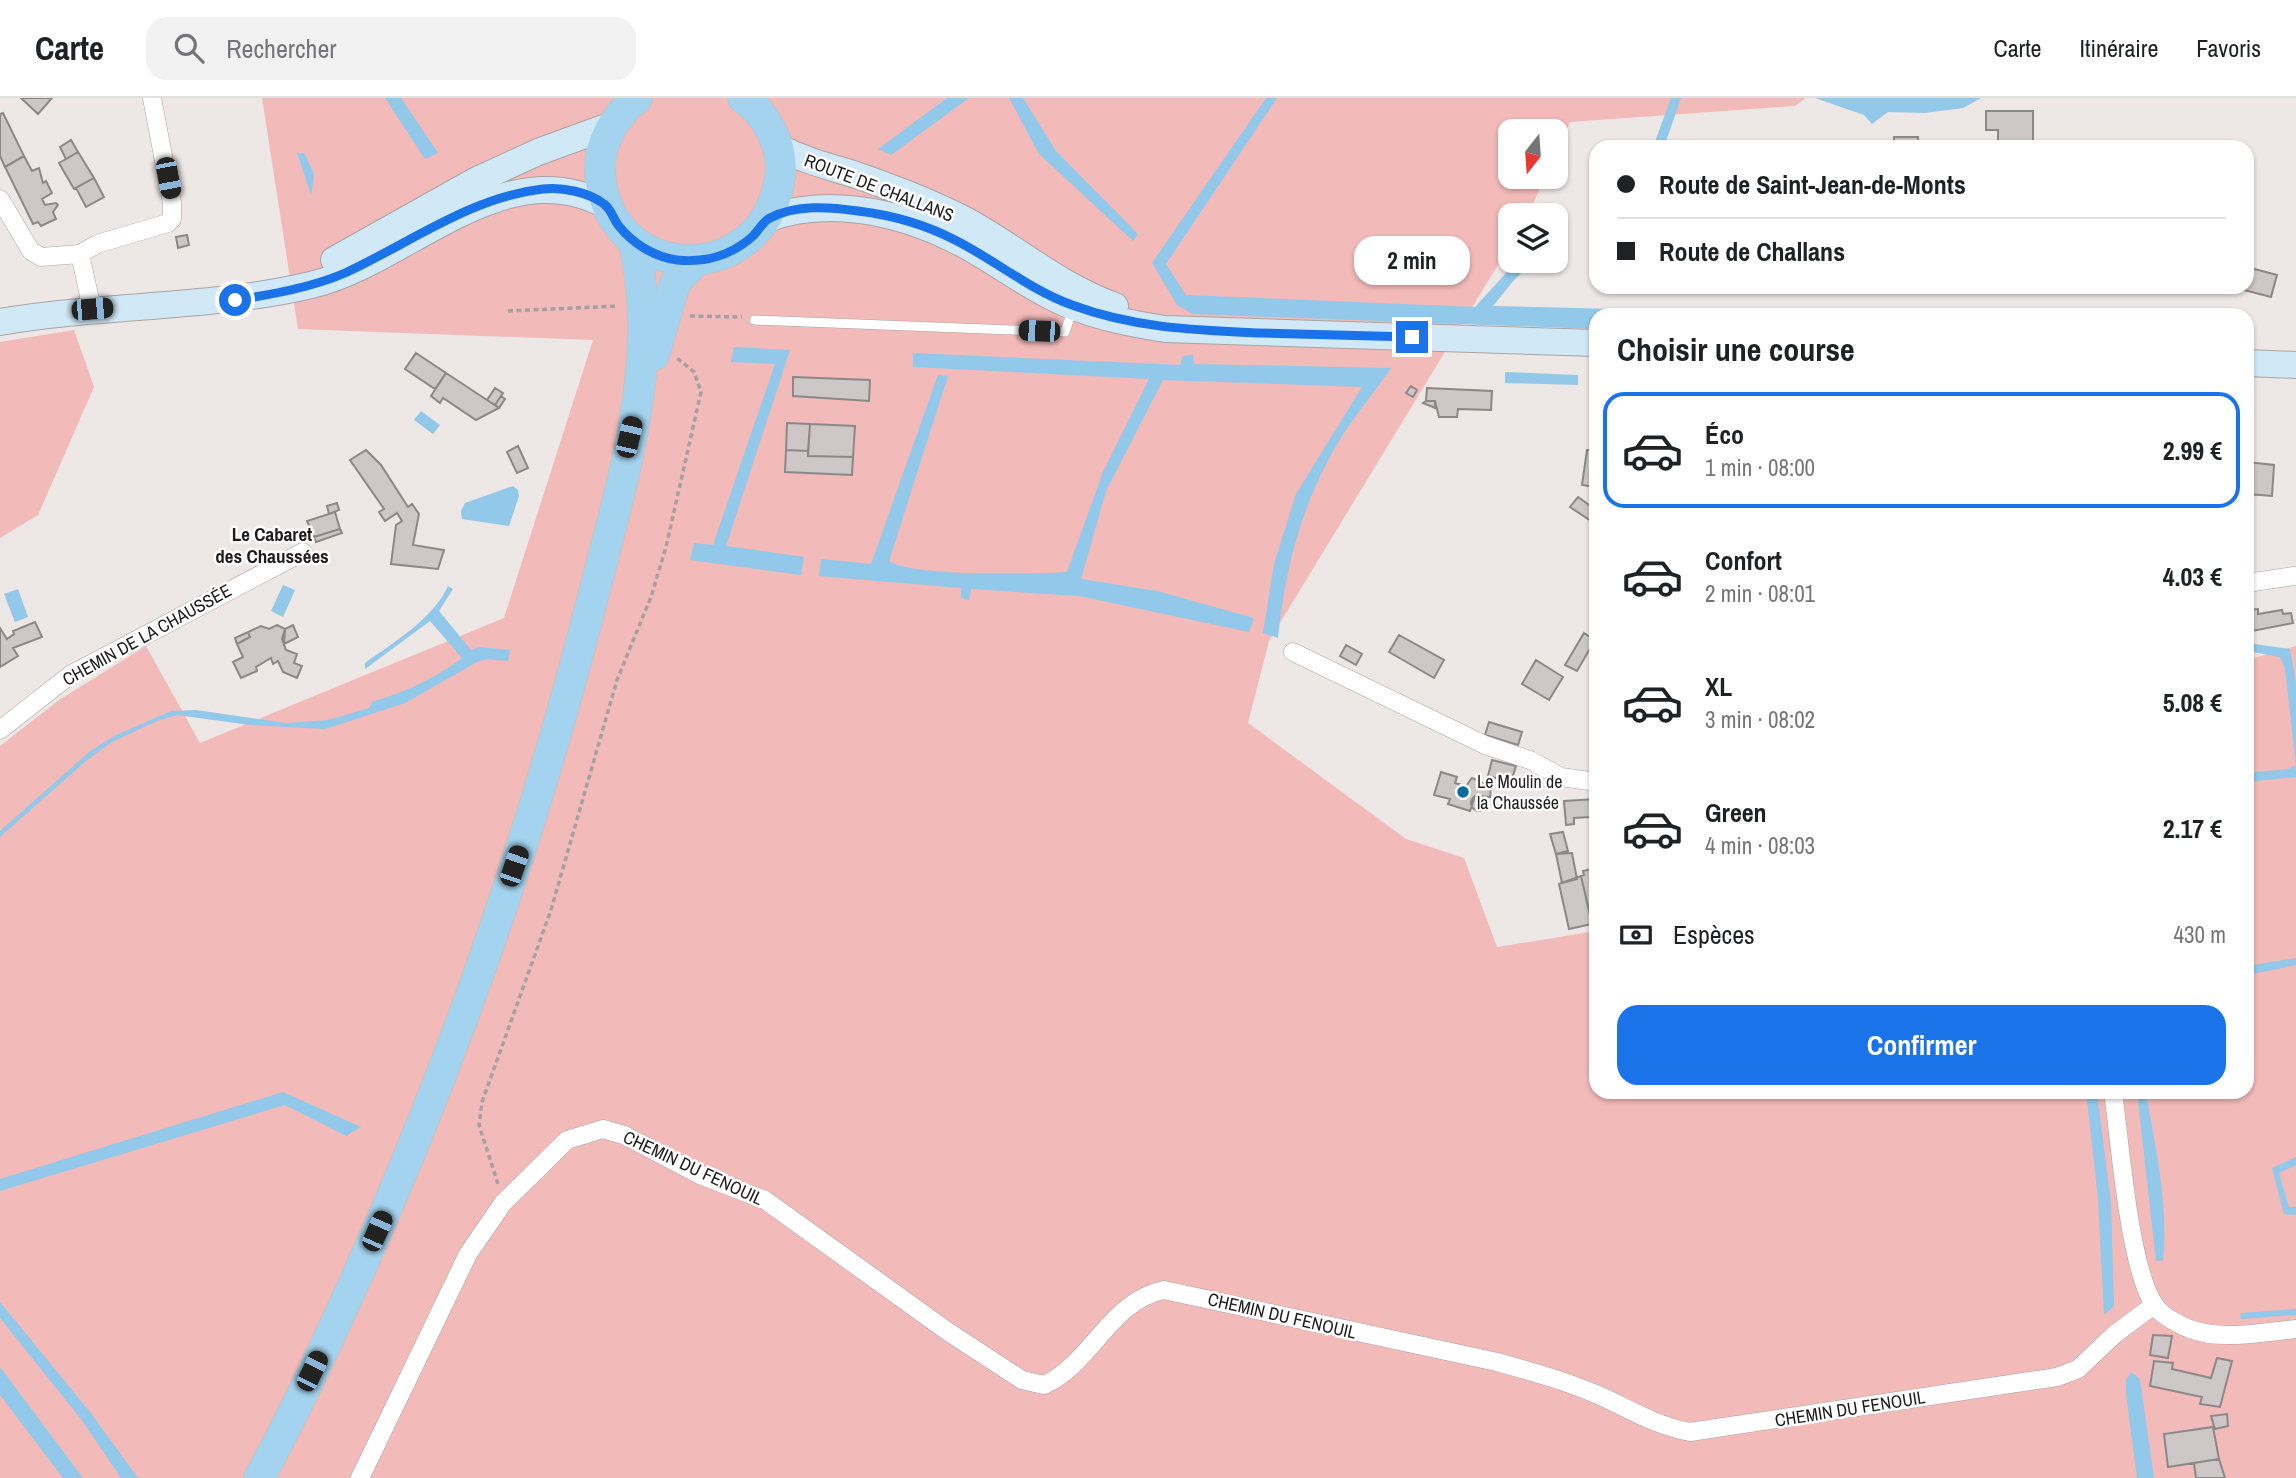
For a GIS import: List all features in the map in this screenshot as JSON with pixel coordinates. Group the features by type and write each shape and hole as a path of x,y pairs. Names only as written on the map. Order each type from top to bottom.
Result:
{"main road":[{"path":"637,98 612,125 604,144 600,164 601,186 607,206 618,225 632,240 652,253 673,259 696,261 737,248 767,219 778,196 781,171 778,147 768,123 748,100"},
{"path":"381,244 475,181 538,152 612,125"},
{"name":"ROUTE DE CHALLANS","path":"778,147 815,164 850,173 911,196 967,221 1035,266 1112,305 1208,331"},
{"path":"0,322 92,309 235,300 293,287 308,271 479,205 514,195 546,189 570,190 607,206"},
{"name":"ROUTE DE CHALLANS","path":"767,219 785,212 818,207 861,211 912,222 955,240 1053,298 1122,322 1165,329 1589,343"},
{"path":"632,240 654,309"},
{"path":"259,1478 387,1211 447,1060 531,817 561,715 608,537 635,412 643,338 654,309 696,261"},
{"path":"2254,363 2296,365"}],"street":[{"path":"0,199 31,251 51,258 80,254 97,244 163,226 172,219 172,203 152,98"},
{"path":"80,254 92,309"},
{"name":"CHEMIN DE LA CHAUSSÉE","path":"0,730 70,675 303,552"},
{"path":"2254,582 2294,576"},
{"path":"1293,652 1485,745 1530,760 1560,776 1589,781"},
{"path":"2114,1099 2140,1268 2154,1305 2166,1317 2193,1330 2239,1335 2296,1329"},
{"name":"CHEMIN DU FENOUIL","path":"503,1203 567,1140 603,1129 624,1135 700,1175 765,1200 947,1331 1023,1380 1034,1384 1044,1385 1065,1373 1130,1305 1152,1292 1164,1290 1497,1362 1549,1377 1604,1398 1663,1427 1690,1432 2057,1377 2077,1370 2115,1334 2154,1305"},
{"path":"360,1478 468,1254 503,1203"}],"lane":[{"path":"754,320 1065,332 1074,306"}],"path":[{"path":"508,311 654,309 682,318 705,316 754,320"},
{"path":"503,1203 482,1143 479,1125 481,1102 551,910 617,680 656,580 701,392 694,372 674,354"}],"shaded area":[{"path":"262,98 1806,98 1795,106 1570,122 1568,127 1568,119 1498,119 1498,189 1540,189 1533,203 1498,203 1498,265 1269,641 1248,723 1406,839 1464,858 1497,947 1589,932 1589,1099 2254,1099 2254,658 2296,646 2296,1478 0,1478 0,746 59,700 146,646 200,743 504,618 593,340 298,329"},
{"path":"74,330 94,387 38,515 0,538 0,342"}],"water":[{"path":"385,98 401,98 438,153 425,159"},
{"path":"947,98 969,98 891,155 878,149"},
{"path":"1009,98 1023,98 1056,151 1138,234 1133,241 1039,154"},
{"path":"1266,98 1277,98 1166,264 1186,295 1475,307 1506,273 1522,273 1493,306 1589,308 1589,329 1193,314 1177,305 1152,263"},
{"path":"1671,98 1681,98 1666,140 1656,140"},
{"path":"1815,98 1981,98 1963,108 1925,113 1888,112 1872,124 1864,115"},
{"path":"297,153 304,153 314,174 311,195"},
{"path":"734,347 790,350 726,546 804,557 801,575 690,560 694,543 713,545 775,364 731,362"},
{"path":"913,353 1180,365 1183,356 1193,355 1194,364 1391,368 1338,442 1320,475 1302,520 1289,566 1278,638 1263,633 1274,564 1296,494 1362,387 1163,380 1106,491 1081,579 1157,591 1254,618 1249,632 1079,596 971,589 969,600 961,598 961,588 819,576 821,559 871,564 938,375 948,376 889,561 922,570 947,572 1067,572 1103,472 1149,379 913,367"},
{"path":"1505,372 1578,375 1578,385 1505,383"},
{"path":"421,411 440,425 433,434 414,420"},
{"path":"513,486 518,490 519,496 509,526 462,519 461,511 465,503"},
{"path":"283,585 295,590 283,617 271,611"},
{"path":"448,586 453,589 439,611 471,650 480,647 510,650 508,661 487,659 477,662 405,703 325,729 250,725 177,715 157,721 112,742 87,760 0,837 0,831 89,752 114,736 171,711 196,710 286,723 328,720 369,708 372,702 430,678 462,658 430,621 365,669 365,663 423,619"},
{"path":"18,589 28,617 15,622 4,594"},
{"path":"2254,644 2290,649 2296,683 2296,765 2285,669 2280,657 2254,652"},
{"path":"2296,765 2296,777 2254,781 2254,772 2288,769"},
{"path":"2296,958 2296,965 2254,974 2254,965"},
{"path":"283,1092 361,1127 346,1136 285,1105 0,1191 0,1179"},
{"path":"2087,1099 2098,1099 2111,1203 2114,1306 2104,1315 2098,1198"},
{"path":"2138,1099 2147,1099 2163,1197 2163,1261 2156,1261"},
{"path":"2296,1157 2296,1165 2279,1173 2289,1207 2296,1207 2296,1215 2284,1214 2272,1168"},
{"path":"0,1302 90,1412 138,1478 121,1478 81,1419 0,1318"},
{"path":"2296,1309 2296,1315 2241,1319 2240,1313"},
{"path":"0,1367 83,1478 63,1478 0,1395"},
{"path":"2131,1372 2140,1379 2154,1478 2137,1478 2126,1394 2126,1380"}],"building":[{"path":"21,98 52,98 38,114"},
{"path":"1986,111 2033,111 2033,140 1998,140 1998,130 1986,130"},
{"path":"3,113 24,156 5,167 0,156 0,114"},
{"path":"1894,137 1918,137 1918,140 1894,140"},
{"path":"71,140 78,152 66,159 60,147"},
{"path":"78,152 94,178 74,189 59,163"},
{"path":"24,156 32,171 39,168 43,183 46,181 52,193 42,199 45,205 58,205 53,212 56,219 41,226 38,222 33,224 5,167"},
{"path":"94,178 104,197 86,207 76,188"},
{"path":"187,235 189,245 178,248 176,237"},
{"path":"2254,269 2277,275 2271,297 2254,293"},
{"path":"416,353 446,373 435,389 405,369"},
{"path":"446,373 499,408 476,420 443,398 440,403 431,396"},
{"path":"793,377 870,380 869,401 793,396"},
{"path":"1411,386 1417,390 1413,397 1406,393"},
{"path":"495,388 503,393 495,405 487,400"},
{"path":"1427,388 1492,391 1491,410 1458,409 1457,417 1439,417 1435,401 1426,401"},
{"path":"501,396 505,399 499,408 495,405"},
{"path":"1435,401 1435,408 1423,403"},
{"path":"787,423 810,424 808,451 786,450"},
{"path":"810,424 855,426 853,457 808,456"},
{"path":"518,446 528,468 517,473 507,452"},
{"path":"366,450 381,465 408,507 412,504 419,514 413,545 444,550 438,569 391,564 396,525 402,521 397,513 385,521 379,512 384,509 350,460"},
{"path":"786,450 808,451 808,456 853,457 852,475 785,472"},
{"path":"1587,450 1589,450 1589,486 1582,485"},
{"path":"2254,463 2274,465 2272,496 2254,495"},
{"path":"1578,497 1589,505 1589,520 1570,507"},
{"path":"337,503 339,510 329,514 327,506"},
{"path":"335,512 340,529 314,537 307,521"},
{"path":"340,529 342,533 316,542 314,537"},
{"path":"2254,609 2258,609 2258,614 2282,610 2283,614 2291,613 2293,623 2254,631"},
{"path":"35,622 42,637 13,648 18,656 0,667 0,628 7,639 14,634 13,631"},
{"path":"277,625 285,629 282,639 286,650 297,654 294,663 302,666 297,678 283,672 278,661 273,664 271,658 256,667 257,671 241,678 233,662 243,657 237,644 250,637 248,632 261,626 269,629"},
{"path":"293,625 298,637 284,644 285,629"},
{"path":"248,632 250,637 237,644 235,638"},
{"path":"1584,633 1589,636 1589,650 1577,671 1565,665"},
{"path":"1399,635 1444,660 1434,678 1389,652"},
{"path":"1346,645 1362,654 1356,665 1340,656"},
{"path":"1536,660 1563,677 1549,700 1522,684"},
{"path":"1489,722 1522,732 1518,745 1485,735"},
{"path":"1492,760 1516,766 1511,782 1488,776"},
{"name":"Le Moulin de la Chaussée","path":"1441,772 1457,777 1455,783 1466,786 1472,778 1491,786 1490,797 1475,796 1470,811 1448,804 1450,799 1434,795"},
{"name":"Le Moulin de la Chaussée","path":"1479,795 1485,797 1485,809 1479,811 1473,809 1471,803 1473,797"},
{"path":"1589,799 1589,817 1574,818 1574,824 1566,825 1564,801"},
{"path":"1563,832 1568,851 1556,854 1550,834"},
{"path":"1572,853 1577,879 1562,883 1556,854"},
{"path":"1589,870 1589,910 1581,876 1584,875 1583,871"},
{"path":"1581,876 1589,911 1589,925 1569,929 1559,884"},
{"path":"2153,1335 2172,1336 2168,1358 2150,1355"},
{"path":"2217,1358 2232,1361 2220,1407 2200,1404 2202,1397 2150,1386 2154,1361 2173,1363 2172,1369 2211,1378"},
{"path":"2227,1414 2228,1426 2215,1429 2211,1416"},
{"path":"2213,1427 2219,1459 2168,1467 2164,1434"},
{"path":"2219,1459 2225,1478 2196,1478 2194,1463"}],"place":[{"name":"Le Moulin de la Chaussée","path":"1463,792"}],"district":[{"name":"Le Cabaret des Chaussées","path":"272,545"}],"route":[{"path":"235,300 293,287 311,286 384,254 479,205 546,189 570,190 593,198 607,206 618,225 632,240 652,253 673,259 696,261 717,257 737,248 754,235 767,219 785,212 818,207 861,211 912,222 955,240 1053,298 1122,322 1165,329 1412,337"}]}
